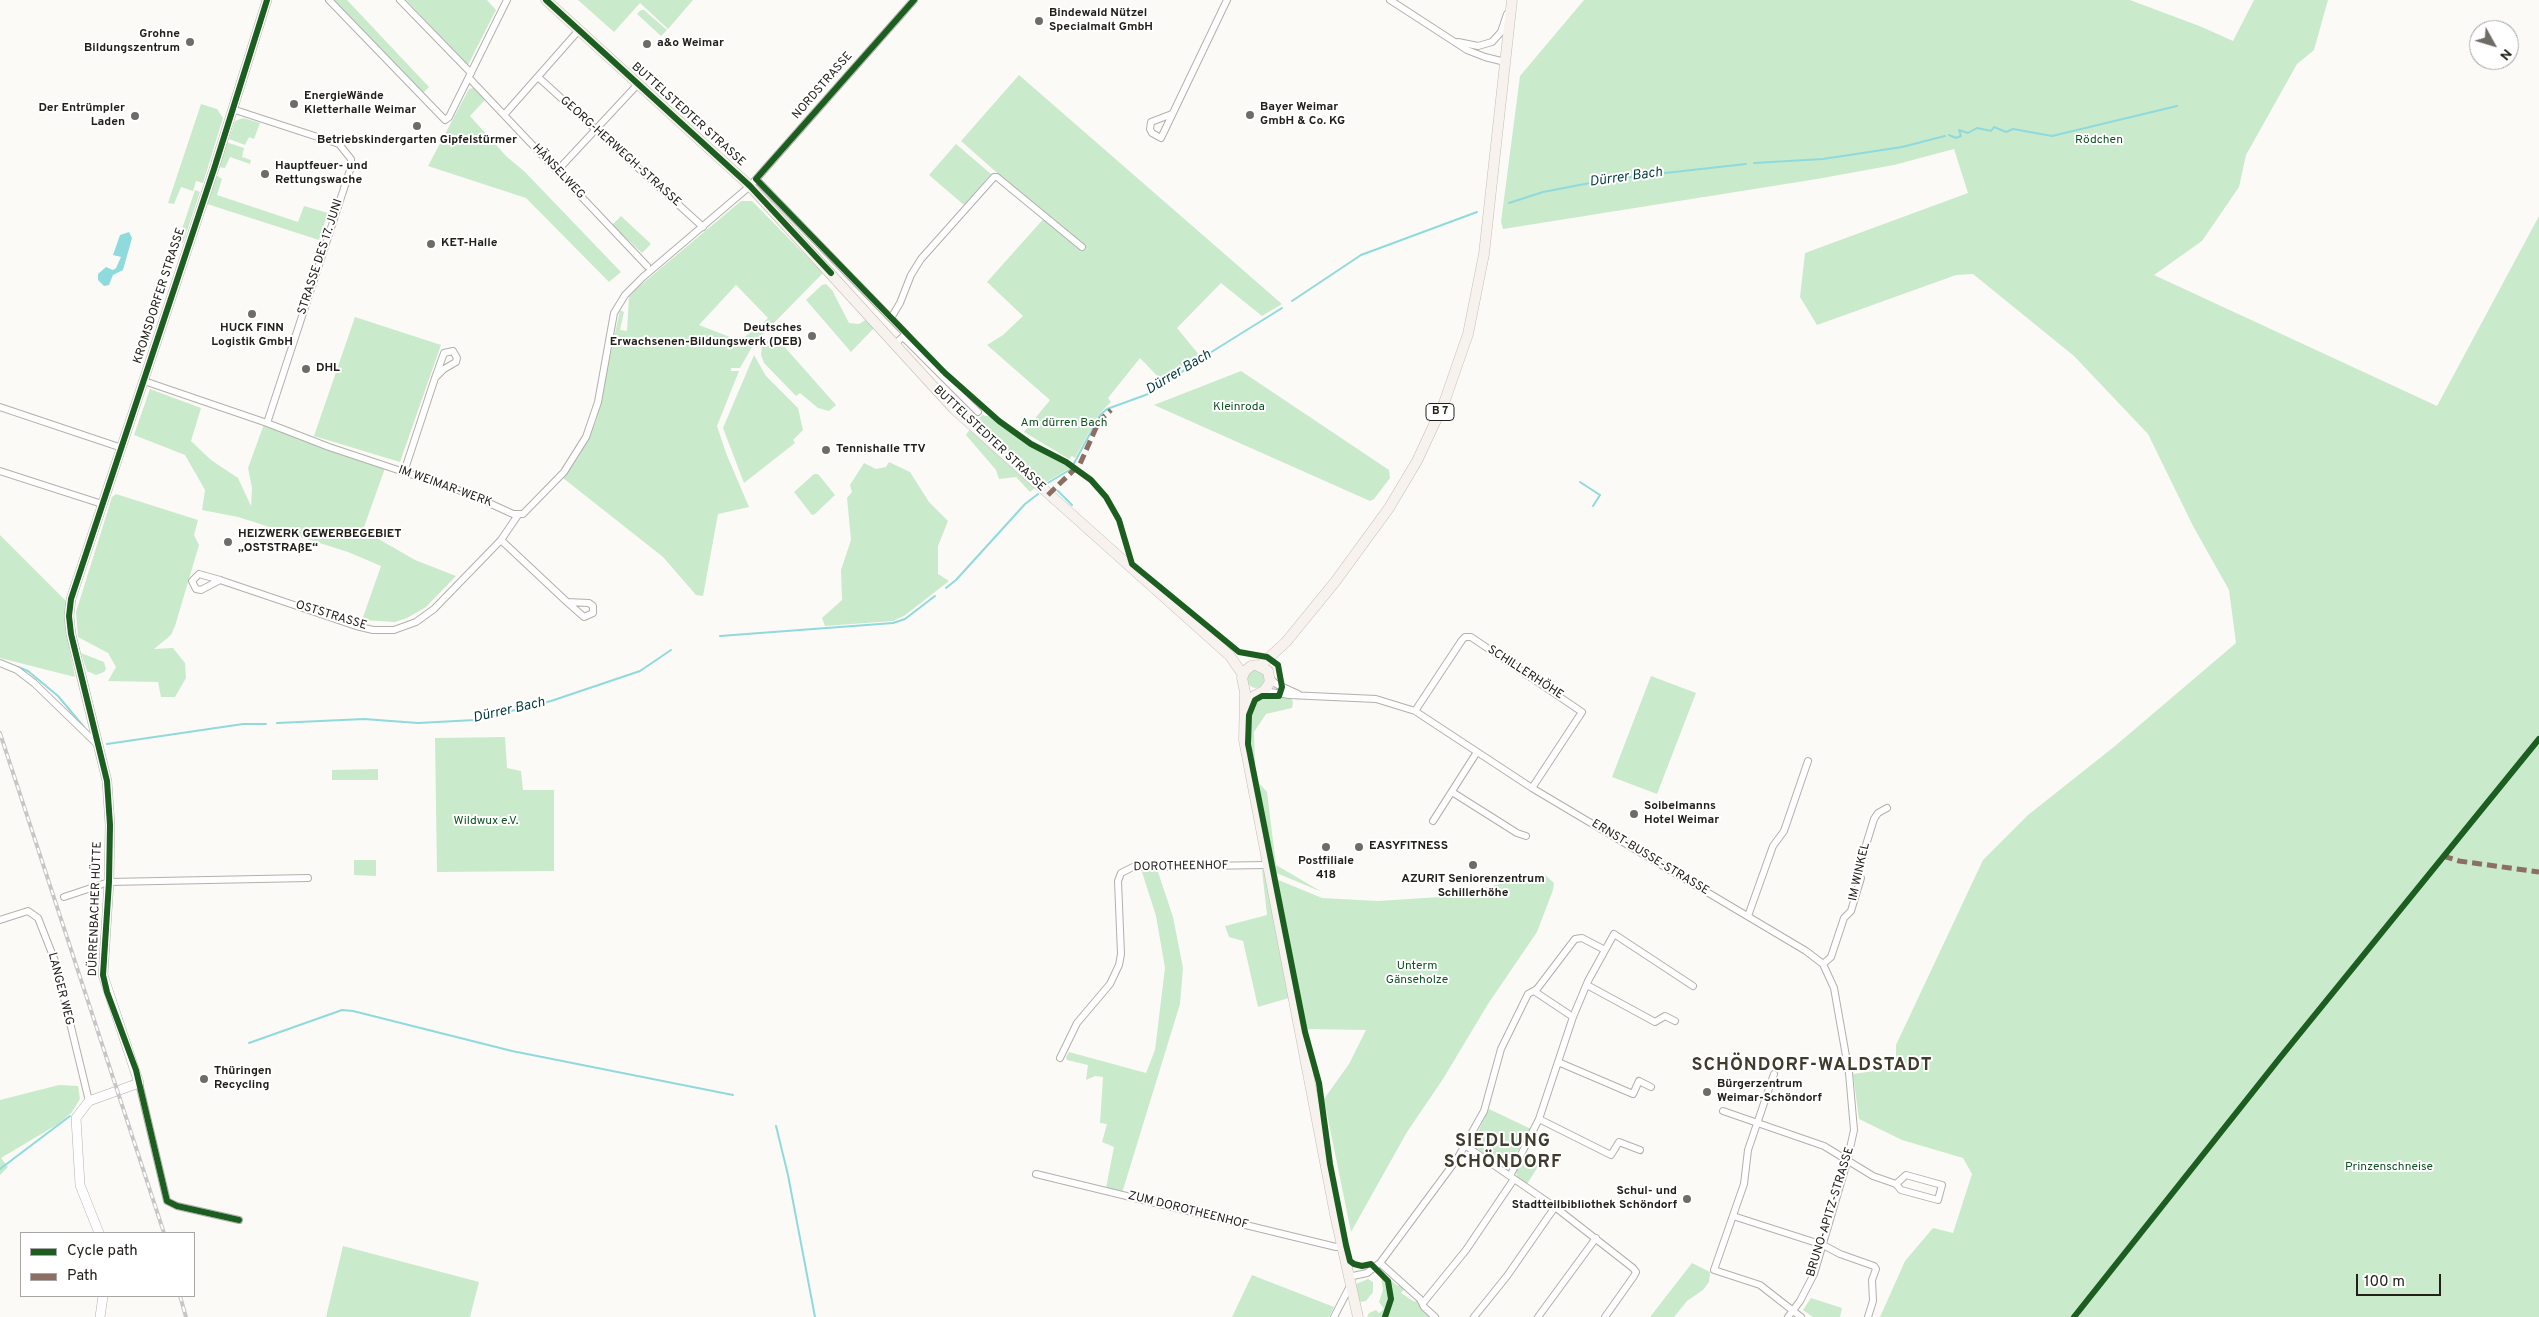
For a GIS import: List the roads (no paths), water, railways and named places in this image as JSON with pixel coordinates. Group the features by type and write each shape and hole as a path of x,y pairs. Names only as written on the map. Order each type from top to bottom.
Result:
{"main road":[{"name":"BUTTELSTEDTER STRASSE","path":"546,0 638,84 753,183 899,340 968,422 1230,656"},
{"name":"B 7","path":"1255,666 1286,642 1335,582 1389,508 1417,461 1444,403 1468,334 1486,244 1511,0"},
{"name":"B 7","path":"1270,676 1286,642"},
{"path":"1230,656 1255,666 1270,676 1269,685 1252,698 1243,719"},
{"path":"1230,656 1243,674 1244,740 1341,1246 1358,1317"},
{"path":"1243,674 1255,666"},
{"path":"1244,686 1248,691 1260,692"}],"street":[{"name":"KROMSDORFER STRASSE","path":"71,599 144,381 267,0"},
{"path":"329,0 445,120 449,117 508,0"},
{"name":"HÄNSELWEG","path":"400,0 504,115 647,266"},
{"name":"NORDSTRASSE","path":"753,183 914,0"},
{"path":"1172,114 1153,121 1150,125 1152,133 1161,138 1227,0"},
{"path":"1390,0 1476,55 1505,62"},
{"path":"1450,40 1478,46 1492,42 1501,32 1511,0"},
{"path":"504,115 579,30"},
{"name":"GEORG-HERWEGH-STRASSE","path":"538,77 703,227"},
{"path":"557,171 638,84"},
{"name":"STRASSE DES 17. JUNI","path":"232,108 339,144 351,159 351,167 267,423"},
{"path":"891,318 900,303 911,275 921,259 994,177 1082,247"},
{"path":"518,515 527,511 564,472 584,442 598,402 614,313 625,295 647,273 753,183 906,334 899,340"},
{"name":"BUTTELSTEDTER STRASSE","path":"899,340 978,412"},
{"path":"404,472 435,378"},
{"name":"IM WEIMAR-WERK","path":"144,381 267,423 329,447 467,493 518,515"},
{"path":"0,407 122,448"},
{"path":"0,471 102,504"},
{"name":"OSTSTRASSE","path":"220,580 356,626 373,630 394,630 416,622 434,609 501,540 518,515"},
{"path":"501,540 567,602"},
{"name":"DÜRRENBACHER HÜTTE","path":"71,599 69,616 71,634 107,781 110,825 109,882 103,976 139,1083 167,1201 177,1206 239,1220"},
{"name":"SCHILLERHÖHE","path":"1415,711 1462,640 1466,637 1471,637 1582,712 1532,788"},
{"path":"0,664 17,670 34,683 98,745"},
{"name":"ERNST-BUSSE-STRASSE","path":"1270,676 1276,684 1299,694"},
{"name":"ERNST-BUSSE-STRASSE","path":"1260,692 1376,699 1415,711 1532,788 1748,916 1823,964"},
{"path":"1433,821 1477,752"},
{"path":"1748,916 1773,846 1784,831 1808,761"},
{"path":"1452,792 1517,833 1526,836"},
{"name":"IM WINKEL","path":"1823,964 1830,957 1844,918 1850,912 1862,878 1857,874 1874,819 1878,813 1887,808"},
{"name":"DOROTHEENHOF","path":"1060,1058 1076,1023 1110,984 1119,965 1118,881 1121,873 1133,867 1267,865"},
{"name":"DÜRRENBACHER HÜTTE","path":"64,897 109,882 308,878"},
{"name":"LANGER WEG","path":"0,920 28,911 38,918 54,961 89,1101"},
{"path":"1423,1303 1466,1250 1512,1178 1539,1119 1573,1017 1586,985 1614,934 1693,986"},
{"path":"1334,1317 1349,1281 1380,1263 1430,1198 1466,1146 1486,1106 1498,1060 1511,1026 1528,994 1534,991 1575,939 1582,938 1605,950"},
{"name":"BRUNO-APITZ-STRASSE","path":"1788,1317 1808,1289 1823,1245 1847,1162 1854,1130 1851,1092 1834,988 1823,964"},
{"path":"1586,985 1655,1022 1665,1016 1675,1021"},
{"path":"1534,991 1573,1017"},
{"path":"1558,1062 1633,1094 1639,1081 1651,1087"},
{"path":"1774,1074 1746,1156 1744,1184 1714,1270 1760,1285 1801,1317"},
{"path":"99,1232 80,1184 76,1118 89,1101 139,1083"},
{"path":"1723,1111 1824,1146 1847,1162 1873,1176 1896,1184 1901,1190 1938,1200 1942,1186 1906,1175 1896,1184"},
{"path":"1539,1119 1611,1156 1619,1142 1640,1150"},
{"path":"1466,1146 1555,1207 1636,1272 1605,1317"},
{"name":"ZUM DOROTHEENHOF","path":"1036,1174 1336,1247 1341,1246"},
{"path":"1474,1317 1507,1276 1555,1207"},
{"path":"1733,1216 1823,1245 1840,1254 1874,1266 1876,1270 1872,1280 1873,1301 1868,1317"},
{"path":"1538,1317 1596,1238"},
{"path":"1380,1263 1436,1317"},
{"path":"100,1317 103,1297"}],"water":[{"path":"129,232 132,238 123,270 113,275 109,285 104,286 98,280 98,274 106,267 113,270 116,268 121,257 113,255 120,235"}],"waterway":[{"name":"Dürrer Bach","path":"1949,135 1956,138 1961,136 1959,130 1968,133 1977,128 1991,131 1994,127 2006,132 2013,129 2052,136 2177,106"},
{"name":"Dürrer Bach","path":"1754,163 1823,159 1902,147 1945,136"},
{"name":"Dürrer Bach","path":"1509,203 1543,192 1611,179 1746,164"},
{"name":"Dürrer Bach","path":"1292,301 1361,255 1477,212"},
{"name":"Dürrer Bach","path":"1046,484 1071,469 1100,415 1107,409 1151,393 1205,356 1282,308"},
{"path":"1580,482 1600,495 1593,506"},
{"path":"1058,491 1072,505"},
{"name":"Dürrer Bach","path":"946,588 956,580 1025,504 1038,494"},
{"name":"Dürrer Bach","path":"720,636 893,623 905,619 935,596"},
{"name":"Dürrer Bach","path":"277,723 364,719 418,723 475,720 551,701 640,671 671,650"},
{"name":"Dürrer Bach","path":"18,667 28,671 58,696 84,727"},
{"name":"Dürrer Bach","path":"107,744 243,724 266,724"},
{"path":"249,1043 342,1010 353,1011 512,1051 733,1095"},
{"path":"0,1169 70,1116"},
{"path":"776,1126 788,1175 815,1317"}],"railway":[{"path":"0,733 164,1232"},
{"path":"180,1297 186,1317"}],"place":[{"name":"Bindewald Nützel Specialmalt GmbH","path":"1039,21"},
{"name":"Grohne Bildungszentrum","path":"190,42"},
{"name":"a&o Weimar","path":"647,44"},
{"name":"EnergieWände Kletterhalle Weimar","path":"294,104"},
{"name":"Bayer Weimar GmbH & Co. KG","path":"1250,115"},
{"name":"Der Entrümpler Laden","path":"135,116"},
{"name":"Betriebskindergarten Gipfelstürmer","path":"417,126"},
{"name":"Hauptfeuer- und Rettungswache","path":"265,174"},
{"name":"KET-Halle","path":"431,244"},
{"name":"HUCK FINN Logistik GmbH","path":"252,314"},
{"name":"Deutsches Erwachsenen-Bildungswerk (DEB)","path":"812,336"},
{"name":"DHL","path":"306,369"},
{"name":"Tennishalle TTV","path":"826,450"},
{"name":"HEIZWERK GEWERBEGEBIET „OSTSTRAßE“","path":"228,542"},
{"name":"Soibelmanns Hotel Weimar","path":"1634,814"},
{"name":"Postfiliale 418","path":"1326,847"},
{"name":"EASYFITNESS","path":"1359,847"},
{"name":"AZURIT Seniorenzentrum Schillerhöhe","path":"1473,865"},
{"name":"Thüringen Recycling","path":"204,1079"},
{"name":"Bürgerzentrum Weimar-Schöndorf","path":"1707,1092"},
{"name":"Schul- und Stadtteilbibliothek Schöndorf","path":"1687,1199"}],"district":[{"name":"SCHÖNDORF-WALDSTADT","path":"1812,1066"},
{"name":"SIEDLUNG SCHÖNDORF","path":"1503,1152"}],"park label":[{"name":"Rödchen","path":"2099,141"},
{"name":"Kleinroda","path":"1239,408"},
{"name":"Am dürren Bach","path":"1064,424"},
{"name":"Wildwux e.V.","path":"486,822"},
{"name":"Unterm Gänseholze","path":"1417,974"},
{"name":"Prinzenschneise","path":"2389,1168"}]}
